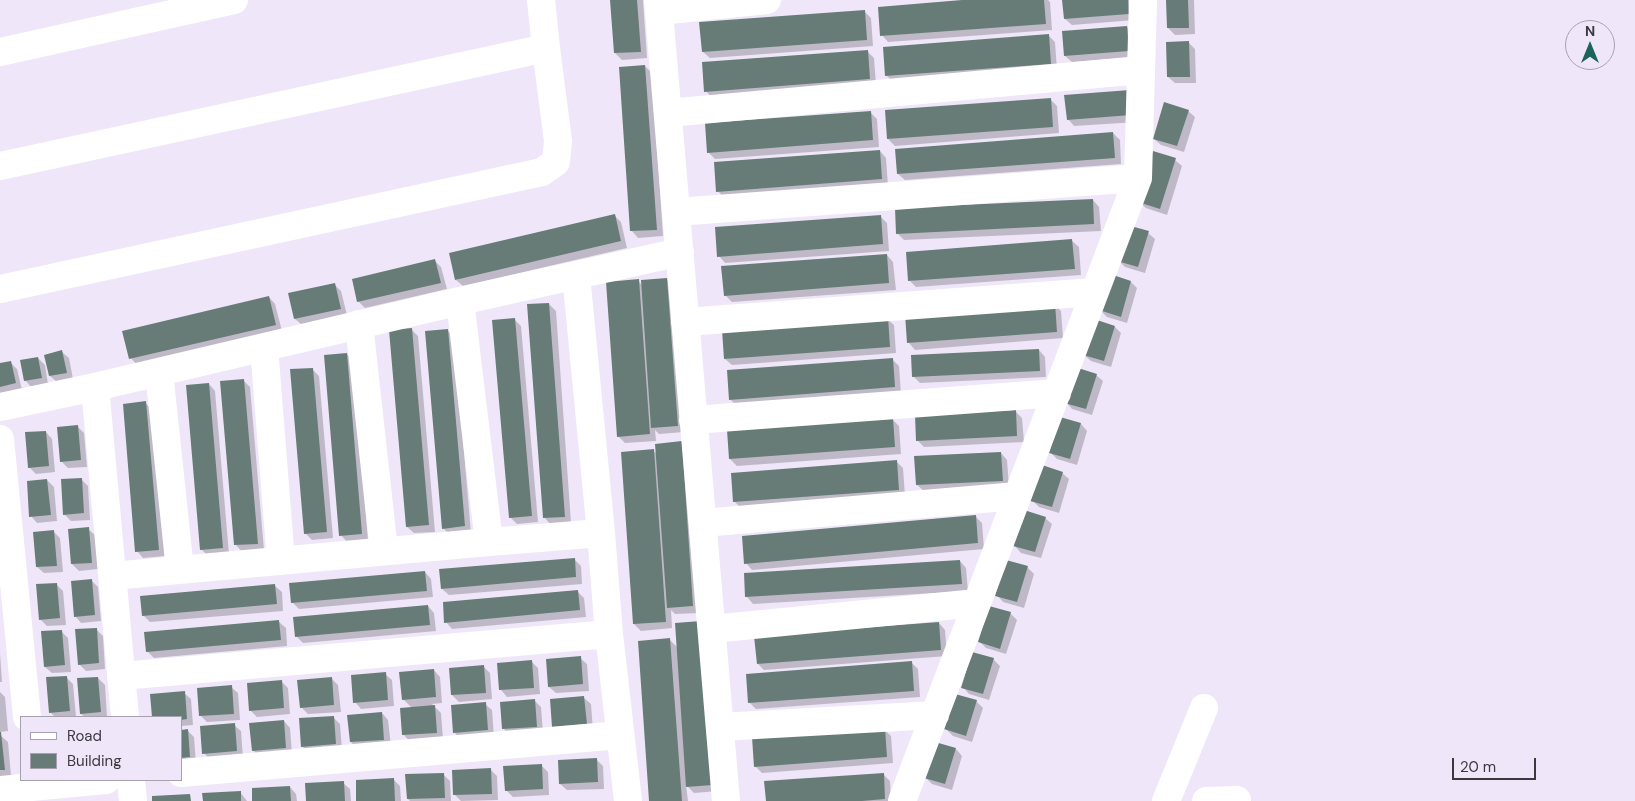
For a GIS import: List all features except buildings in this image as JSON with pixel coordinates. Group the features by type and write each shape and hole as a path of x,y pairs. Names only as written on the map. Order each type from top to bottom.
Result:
{"street":[{"path":"0,52 234,0"},
{"path":"0,289 542,172 556,162 558,141 541,0"},
{"path":"726,801 658,5 767,0"},
{"path":"902,801 1138,178 1143,0"},
{"path":"0,166 546,48"},
{"path":"668,113 1141,70"},
{"path":"676,212 1138,178"},
{"path":"0,407 680,252"},
{"path":"576,275 609,634 628,801"},
{"path":"685,322 1094,292"},
{"path":"460,301 489,542"},
{"path":"359,324 384,552"},
{"path":"264,347 281,561"},
{"path":"159,372 180,570"},
{"path":"95,386 125,716"},
{"path":"694,420 1057,393"},
{"path":"0,439 27,716"},
{"path":"702,523 1017,496"},
{"path":"112,576 601,533"},
{"path":"712,629 977,603"},
{"path":"121,676 609,634"},
{"path":"1166,801 1204,708"},
{"path":"720,727 935,714"},
{"path":"182,773 620,736"},
{"path":"0,790 33,783 82,781"},
{"path":"131,781 133,801"},
{"path":"1206,801 1237,800"}]}
